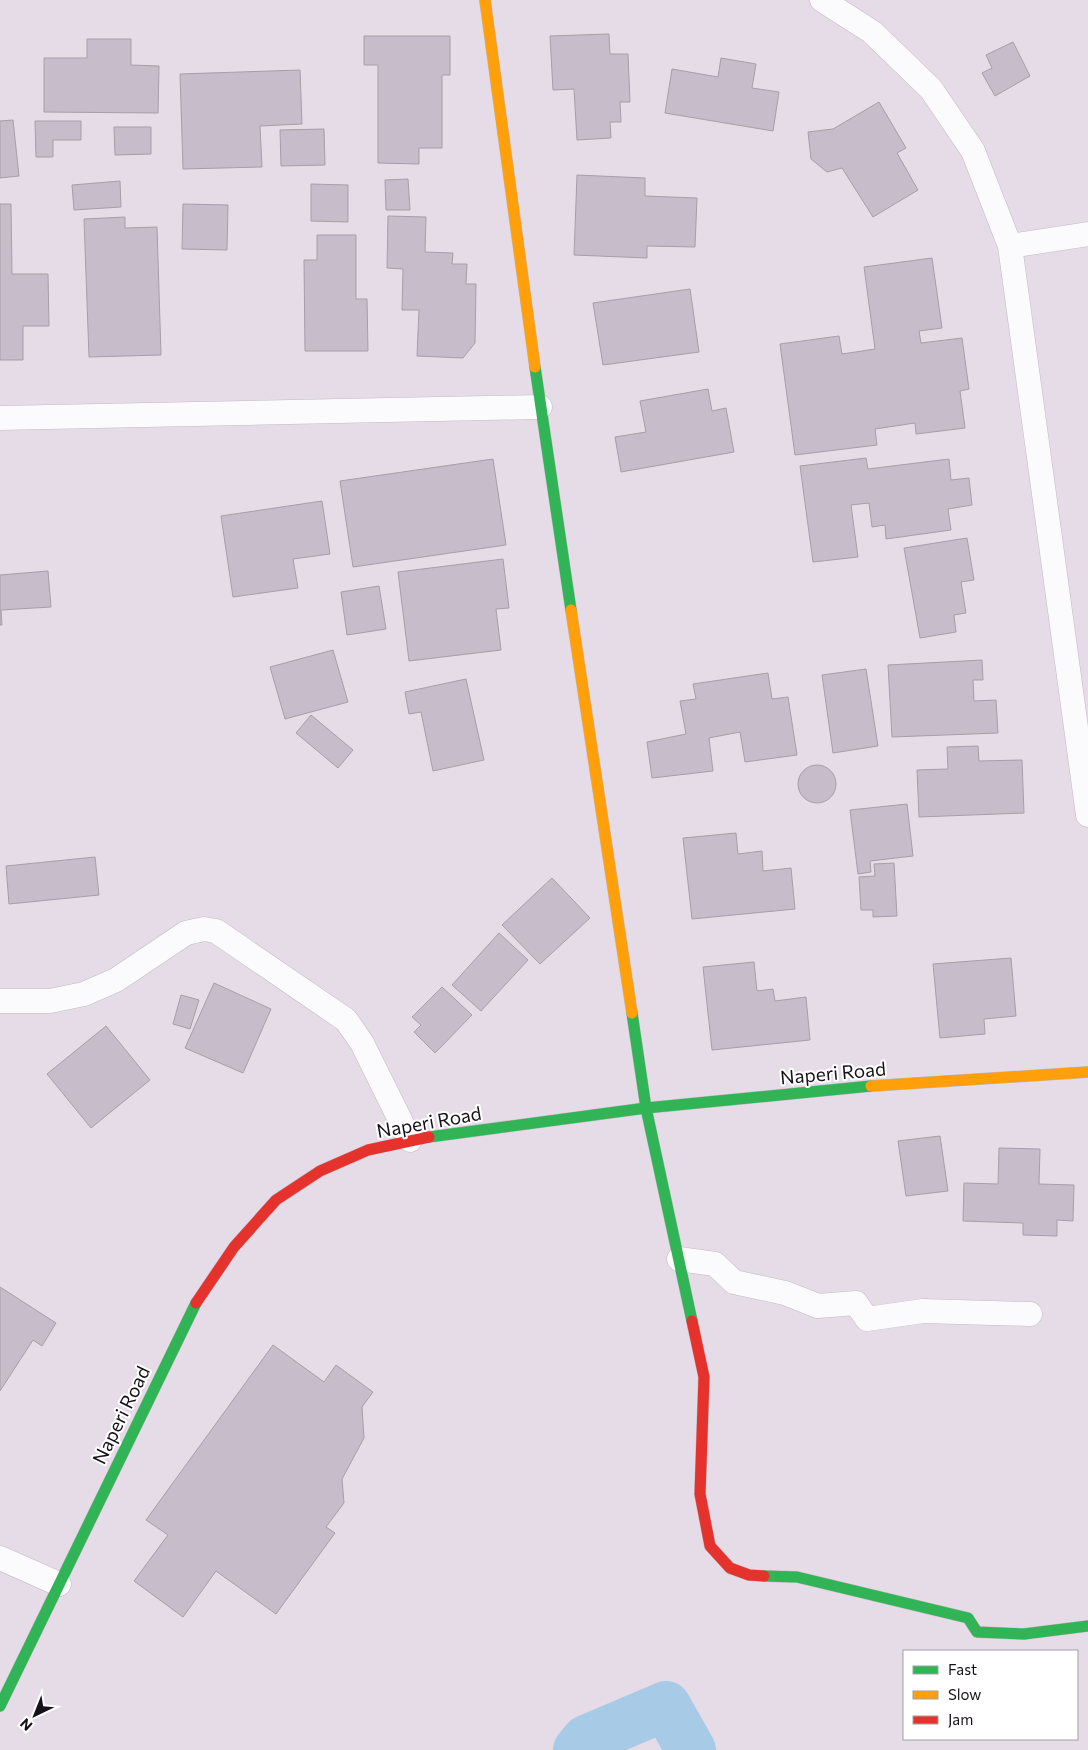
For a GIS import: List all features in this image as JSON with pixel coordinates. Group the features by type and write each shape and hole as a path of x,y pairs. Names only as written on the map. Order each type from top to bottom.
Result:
{"street":[{"path":"485,0 540,407 646,1108 704,1377 700,1494 710,1546 730,1568 750,1575 797,1577 968,1618 976,1632 1024,1634 1088,1626"},
{"path":"822,0 872,32 932,89 973,151 1010,246 1086,783 1088,815"},
{"path":"1010,246 1088,234"},
{"path":"0,418 540,407"},
{"path":"0,1002 50,1001 84,994 116,980 186,933 204,929 216,931 346,1020 362,1042 410,1140"},
{"name":"Naperi Road","path":"0,1706 191,1310 234,1247 276,1200 320,1171 368,1150 410,1140 646,1108 859,1088 1088,1072"},
{"path":"680,1259 714,1264 734,1282 785,1294 818,1306 856,1303 867,1319 923,1311 1030,1314"},
{"path":"0,1558 59,1584"}],"building":[{"path":"609,34 610,54 628,54 630,102 620,102 621,122 610,122 611,138 577,140 574,89 553,90 550,36"},
{"path":"364,36 450,36 450,75 442,75 442,148 419,148 419,164 378,163 378,65 364,65"},
{"path":"87,39 131,39 131,65 159,66 158,113 44,112 44,58 87,58"},
{"path":"1013,42 1030,76 995,96 982,73 992,68 986,55"},
{"path":"721,58 756,64 752,88 779,92 773,131 665,113 672,69 718,77"},
{"path":"300,70 302,124 260,126 262,167 183,169 180,74"},
{"path":"879,102 906,148 897,153 918,190 873,217 842,168 827,172 811,159 808,132 833,129"},
{"path":"13,120 19,176 0,178 0,121"},
{"path":"35,121 81,121 81,140 53,140 53,157 36,157"},
{"path":"114,127 151,127 151,154 115,155"},
{"path":"324,129 325,165 281,166 280,130"},
{"path":"577,175 645,178 645,196 697,198 695,247 647,246 647,258 574,255"},
{"path":"408,179 410,210 386,210 385,180"},
{"path":"120,181 121,207 74,210 72,185"},
{"path":"311,184 348,185 348,222 311,221"},
{"path":"0,204 11,204 12,274 48,274 49,326 23,326 23,360 0,360"},
{"path":"183,204 228,205 227,250 182,249"},
{"path":"388,216 426,217 425,252 453,253 452,264 467,264 466,284 476,284 475,343 463,358 417,356 419,310 402,310 403,269 387,268"},
{"path":"125,217 125,228 157,227 161,355 89,357 84,219"},
{"path":"317,235 356,235 356,299 367,299 368,351 305,351 304,260 317,260"},
{"path":"932,258 942,328 919,331 921,343 962,338 969,389 960,391 965,428 916,434 915,423 875,429 877,445 795,455 780,344 839,336 842,354 875,349 864,267"},
{"path":"690,289 699,352 603,365 593,303"},
{"path":"708,389 712,411 726,408 734,452 621,472 615,437 646,432 640,401"},
{"path":"866,458 868,469 949,459 951,480 969,478 972,505 948,509 951,530 886,539 885,525 872,527 869,503 851,505 858,557 813,562 800,466"},
{"path":"493,459 506,545 353,567 340,481"},
{"path":"322,501 330,554 293,559 298,588 233,597 221,516"},
{"path":"967,538 974,580 961,582 966,613 954,615 956,632 920,638 904,548"},
{"path":"503,559 509,608 496,609 501,650 409,661 398,572"},
{"path":"48,571 51,607 1,610 2,625 0,625 0,575"},
{"path":"379,586 386,629 347,635 341,592"},
{"path":"333,650 348,702 285,719 270,667"},
{"path":"982,660 983,680 973,680 974,701 996,700 998,733 892,737 888,665"},
{"path":"866,669 878,746 833,753 822,675"},
{"path":"768,673 772,699 788,697 797,755 745,762 740,732 709,738 713,771 652,778 647,742 686,734 680,701 696,699 693,684"},
{"path":"466,679 484,760 433,771 421,712 409,714 405,692"},
{"path":"311,715 353,750 338,768 296,733"},
{"path":"978,746 979,761 1022,760 1024,813 919,817 917,770 948,769 947,747"},
{"path":"817,765 831,770 836,784 831,798 817,803 803,798 798,784 803,770"},
{"path":"907,804 913,856 870,861 871,872 858,874 850,810"},
{"path":"736,833 738,854 762,851 763,871 791,868 795,909 692,919 683,838"},
{"path":"95,857 99,895 9,904 6,866"},
{"path":"894,863 897,916 873,917 873,910 861,910 859,877 875,876 874,864"},
{"path":"552,878 590,918 540,964 502,925"},
{"path":"499,933 528,960 481,1011 452,985"},
{"path":"1011,958 1016,1016 984,1019 985,1034 940,1038 933,964"},
{"path":"754,962 757,991 773,989 775,1001 806,997 810,1040 712,1050 703,967"},
{"path":"214,983 271,1009 243,1073 185,1048"},
{"path":"442,987 472,1015 435,1053 414,1032 421,1025 412,1017"},
{"path":"181,995 199,1000 190,1029 173,1024"},
{"path":"106,1026 150,1080 91,1128 47,1074"},
{"path":"940,1136 948,1191 906,1196 898,1141"},
{"path":"999,1148 1040,1149 1039,1184 1074,1185 1073,1221 1057,1220 1057,1236 1023,1235 1023,1223 963,1221 964,1183 998,1184"},
{"path":"0,1287 56,1323 42,1346 33,1340 0,1391"},
{"path":"273,1345 324,1382 336,1365 373,1392 362,1407 364,1438 342,1479 344,1503 326,1527 335,1533 276,1614 216,1571 183,1617 134,1581 168,1535 146,1520"}],"waterway":[{"path":"578,1750 586,1740 666,1706 691,1750"}],"traffic: fast":[{"path":"535,367 571,610"},
{"path":"632,1013 646,1108 692,1321"},
{"path":"429,1137 646,1108 871,1086"},
{"path":"0,1706 196,1303"},
{"path":"764,1576 797,1577 968,1618 977,1632 1024,1634 1088,1626"}],"traffic: slow":[{"path":"485,0 535,367"},
{"path":"571,610 632,1013"},
{"path":"871,1086 1088,1072"}],"traffic: jam":[{"path":"196,1303 234,1247 276,1200 320,1171 368,1150 429,1137"},
{"path":"692,1321 704,1377 700,1494 710,1546 730,1568 749,1575 764,1576"}]}
